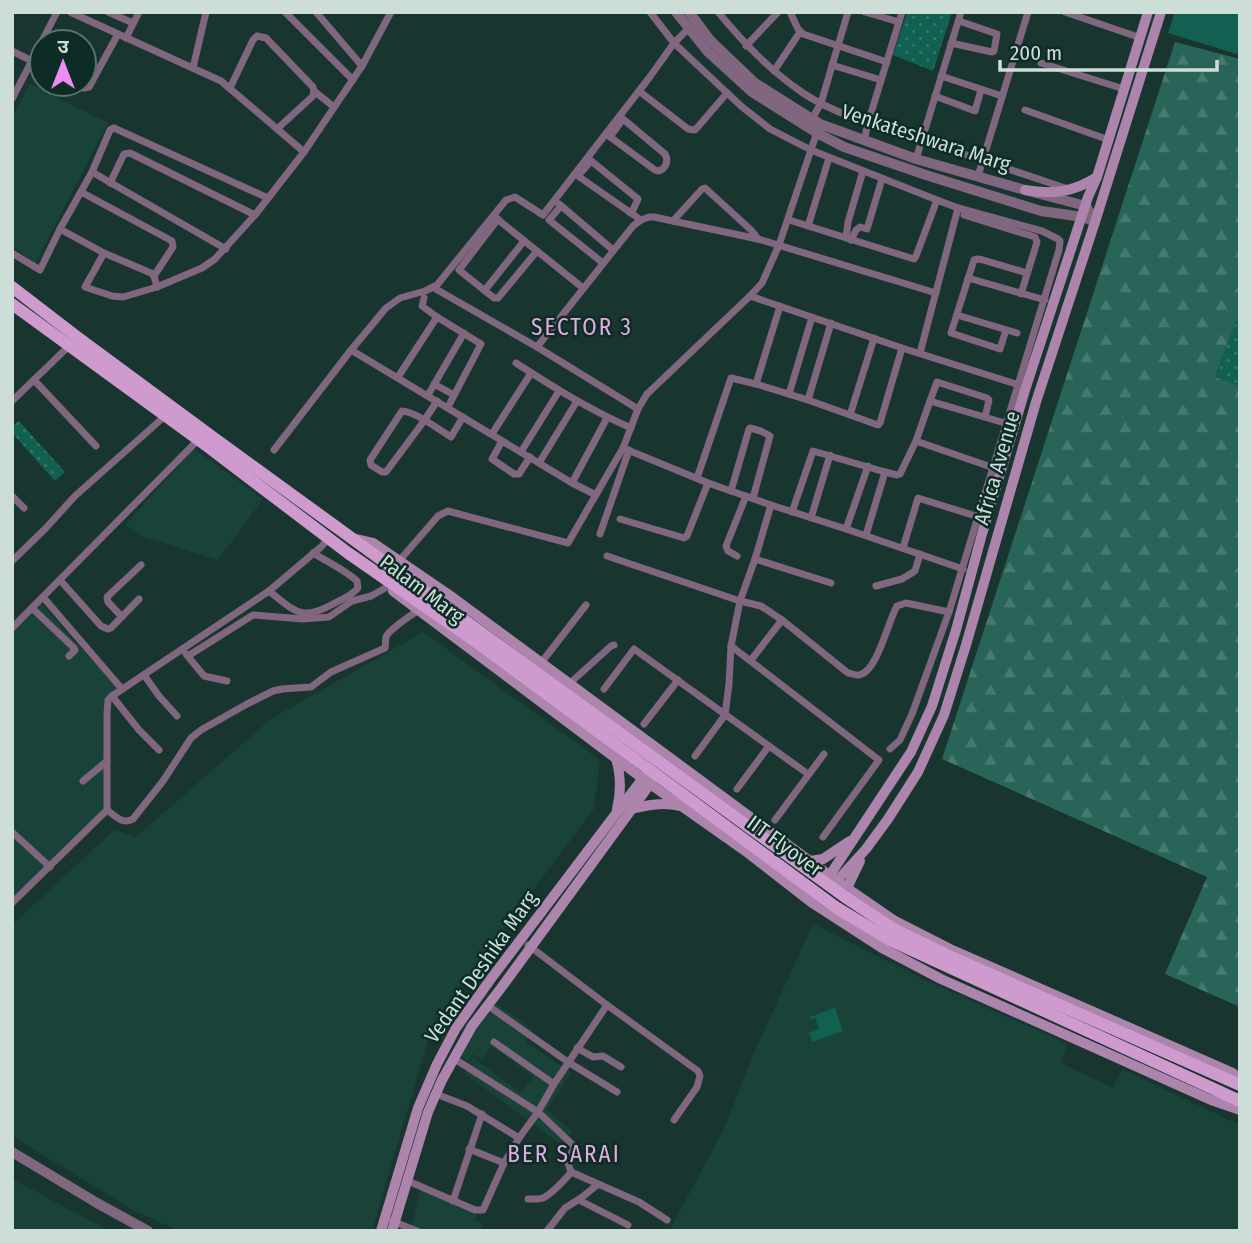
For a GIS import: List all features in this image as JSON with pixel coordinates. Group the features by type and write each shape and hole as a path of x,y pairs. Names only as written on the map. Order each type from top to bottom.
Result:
{"main road":[{"name":"Africa Avenue","path":"834,879 857,836 911,752 932,706 1025,390 1097,177 1148,12"},
{"name":"Africa Avenue","path":"811,902 866,849 888,819 918,772 944,715 1036,402 1161,12"},
{"path":"1025,190 1049,193 1072,190 1097,177"},
{"name":"Palam Marg","path":"12,287 76,337 355,539 373,543 452,597 834,879 895,921 950,949 1233,1073 1236,1083"},
{"path":"12,303 329,538"},
{"name":"IIT Flyover","path":"329,538 895,930 1236,1083"},
{"name":"IIT Flyover","path":"355,539 399,585 837,908 890,940 1240,1101"},
{"name":"Palam Marg","path":"399,585 418,610 616,759 748,853 811,902 882,948 941,979 1210,1100 1240,1110"},
{"path":"579,731 587,734 594,732 602,724 603,713 596,704"},
{"name":"Vedant Deshika Marg","path":"381,1231 390,1224 408,1181 436,1094 472,1026 501,988 526,943 616,812 667,756"},
{"path":"616,759 619,800 616,812"},
{"name":"Vedant Deshika Marg","path":"390,1224 418,1108 456,1028 490,980 526,943 631,809 646,781"},
{"path":"631,809 654,804 682,807"},
{"path":"810,861 823,859 857,836"},
{"path":"847,888 866,849"},
{"path":"860,933 864,915 869,909 878,909"}],"street":[{"path":"49,28 57,12"},
{"path":"70,12 217,78 304,152"},
{"path":"108,12 133,23"},
{"path":"98,73 139,12"},
{"path":"193,68 206,12"},
{"path":"285,12 353,80"},
{"path":"316,12 362,66"},
{"path":"104,253 85,287 119,298 157,287 202,268 215,259 255,215 304,152 362,66 391,12"},
{"path":"650,12 674,43 763,124 811,150 882,179 958,208 1042,231 1060,241 1045,300 949,612 912,714 900,740 891,749"},
{"path":"274,450 390,304 400,298 434,288 506,200 515,197 543,215 608,135 674,43 693,25 676,12"},
{"name":"Venkateshwara Marg","path":"689,12 693,25 755,83 816,125 916,159 1086,206"},
{"path":"718,12 746,46 774,71 804,94 821,103 868,123 1072,190"},
{"path":"746,46 778,12"},
{"path":"790,12 800,32 837,47 887,62"},
{"path":"600,534 638,409 653,388 762,283 789,220 848,12"},
{"path":"865,12 899,22"},
{"path":"864,141 902,12"},
{"path":"916,159 961,12"},
{"path":"978,176 1028,12"},
{"path":"1065,12 1141,38"},
{"path":"951,43 994,51 996,33 958,21"},
{"path":"774,71 800,32"},
{"path":"230,88 253,40 260,36 268,40 314,91 334,107"},
{"path":"12,51 28,59"},
{"path":"1041,63 1124,89"},
{"path":"832,65 881,80"},
{"path":"14,94 28,68"},
{"path":"941,76 1002,96"},
{"path":"934,96 975,111 981,90"},
{"path":"277,129 313,96 314,91"},
{"path":"639,91 691,130 696,129 727,93"},
{"path":"1025,110 1109,140"},
{"path":"624,119 665,154 667,164 663,170 655,170 608,135 624,119"},
{"path":"816,125 844,147 1041,211 1083,217 1095,222"},
{"path":"12,253 40,270 92,172 110,130 116,128 268,198"},
{"path":"110,183 124,154 128,152 255,215"},
{"path":"808,226 829,158"},
{"path":"629,212 633,210 638,199 591,161 578,176 629,212 641,220"},
{"path":"848,239 848,222 863,171"},
{"path":"92,172 226,249"},
{"path":"848,239 860,227 867,229 882,179"},
{"path":"673,221 705,188 758,239"},
{"path":"81,192 172,241 173,247 154,276"},
{"path":"789,220 915,259 937,200"},
{"path":"603,262 549,220 560,205 613,250"},
{"path":"1086,206 1095,222"},
{"path":"920,353 958,208"},
{"path":"964,215 1035,237 1037,242 1021,293"},
{"path":"537,347 632,226 649,217 758,239 936,293"},
{"path":"537,251 497,299 459,270 497,219 524,241 537,251 583,288"},
{"path":"60,229 104,253 151,273 157,287"},
{"path":"485,290 524,241"},
{"path":"1006,330 1000,349 951,333 974,260 1027,273"},
{"path":"968,278 1045,300"},
{"path":"434,288 638,409"},
{"path":"750,296 1019,385"},
{"path":"424,298 422,306 480,342 481,346 448,407"},
{"path":"756,384 780,306"},
{"path":"957,315 1017,333"},
{"path":"398,377 437,317"},
{"path":"789,394 812,317"},
{"path":"808,400 831,323"},
{"path":"428,395 464,333"},
{"path":"850,415 874,338"},
{"path":"12,401 69,346"},
{"path":"697,478 730,379 789,394 876,425 880,424 902,348"},
{"path":"351,350 596,495"},
{"path":"516,363 559,391 631,428"},
{"path":"492,434 531,373"},
{"path":"34,380 96,446"},
{"path":"792,512 812,452 897,475 902,472 937,382 987,398 989,400 985,417"},
{"path":"434,384 454,395"},
{"path":"521,452 559,391"},
{"path":"437,401 424,421 386,472 370,464 401,412 407,411 424,421 451,437 463,417"},
{"path":"539,463 577,401"},
{"path":"930,401 1007,424"},
{"path":"12,561 75,496 165,416"},
{"path":"572,483 607,418"},
{"path":"731,491 749,429 770,436 749,497 726,546 727,551 737,556"},
{"path":"12,628 198,440"},
{"path":"502,440 492,457 493,461 516,475 530,457"},
{"path":"916,441 994,468"},
{"path":"626,449 708,483 963,569"},
{"path":"399,561 438,516 448,511 568,543 626,449"},
{"path":"811,518 830,455"},
{"path":"846,529 868,466"},
{"path":"866,535 886,472"},
{"path":"620,519 684,538 708,483"},
{"path":"12,496 24,508"},
{"path":"903,548 918,498 979,517"},
{"path":"695,756 725,716 731,646 740,601 771,505"},
{"path":"185,652 269,592 329,538"},
{"path":"269,592 294,611 305,614 319,612 352,595 358,588 358,581 313,553"},
{"path":"876,586 902,579 915,572 920,554"},
{"path":"607,556 761,606 848,673 859,675 873,664 897,606 906,603 949,612"},
{"path":"755,559 831,583"},
{"path":"122,617 108,602 107,597 141,565"},
{"path":"60,580 104,628 111,628 139,599"},
{"path":"12,903 107,810 107,705 112,696 144,675 253,615 303,619 329,617 352,601 399,585"},
{"path":"43,597 122,690"},
{"path":"541,663 586,605"},
{"path":"32,608 74,648 69,656"},
{"path":"107,810 129,822 163,781 191,738 201,730 274,691 311,687 331,672 385,648 386,637 390,631 418,610"},
{"path":"751,660 782,620"},
{"path":"569,684 614,645"},
{"path":"731,646 879,760 822,837"},
{"path":"604,690 634,649 808,774"},
{"path":"185,652 204,676 227,681"},
{"path":"144,675 177,716"},
{"path":"644,724 678,680"},
{"path":"112,696 159,750"},
{"path":"737,789 769,746"},
{"path":"775,820 824,754"},
{"path":"83,781 107,761"},
{"path":"12,832 50,866"},
{"path":"526,943 698,1071 700,1076 697,1087 674,1120"},
{"path":"490,980 501,988"},
{"path":"487,1005 568,1062 617,1092"},
{"path":"408,1181 475,1210 483,1210 504,1163 519,1138 607,1005"},
{"path":"494,1042 554,1084"},
{"path":"577,1048 593,1057 603,1056 621,1067"},
{"path":"453,1058 538,1112 563,1135 575,1147 567,1160 571,1172 639,1202 667,1220"},
{"path":"436,1094 467,1106 519,1138"},
{"path":"453,1201 482,1114"},
{"path":"469,1149 504,1163"},
{"path":"12,1152 135,1231"},
{"path":"12,1158 95,1205 148,1231"},
{"path":"528,1199 542,1199 571,1172"},
{"path":"547,1231 565,1208 597,1185"},
{"path":"579,1200 628,1225"},
{"path":"390,1224 417,1231"}],"shaded area":[{"path":"28,88 28,98 58,98 108,123 35,264 12,246 12,117"},
{"path":"194,449 263,499 218,560 141,536 125,525"},
{"path":"37,599 122,694 110,702 110,806 12,905 12,623"},
{"path":"423,632 600,760 594,809 433,1023 372,1231 180,1231 135,1211 12,1136 12,925 114,830 136,837 271,719"},
{"path":"813,924 925,980 1068,1044 1061,1063 1113,1088 1122,1069 1240,1125 1240,1231 669,1231 724,1129 753,1055"},
{"path":"494,1002 533,1030 526,1042 571,1073 547,1109 572,1132 560,1144 464,1073 473,1057 520,1093 534,1077 491,1046 482,1060 473,1054 468,1062 460,1055 471,1032"},
{"path":"12,1179 110,1231 12,1231"},
{"path":"421,1189 478,1206 475,1220 482,1223 481,1231 410,1231"}],"green space":[{"path":"907,12 952,12 933,71 893,55"},
{"path":"1175,12 1240,12 1240,55 1168,33"},
{"path":"1175,42 1240,59 1240,312 1215,377 1240,386 1240,1007 1165,974 1207,877 942,759"},
{"path":"1240,312 1240,386 1215,377"},
{"path":"19,421 65,472 55,481 12,433 12,427"},
{"path":"835,1008 843,1031 812,1042 809,1033 819,1029 815,1018 810,1017"}],"district":[{"name":"SECTOR 3","path":"582,327"},
{"name":"BER SARAI","path":"564,1154"}]}
